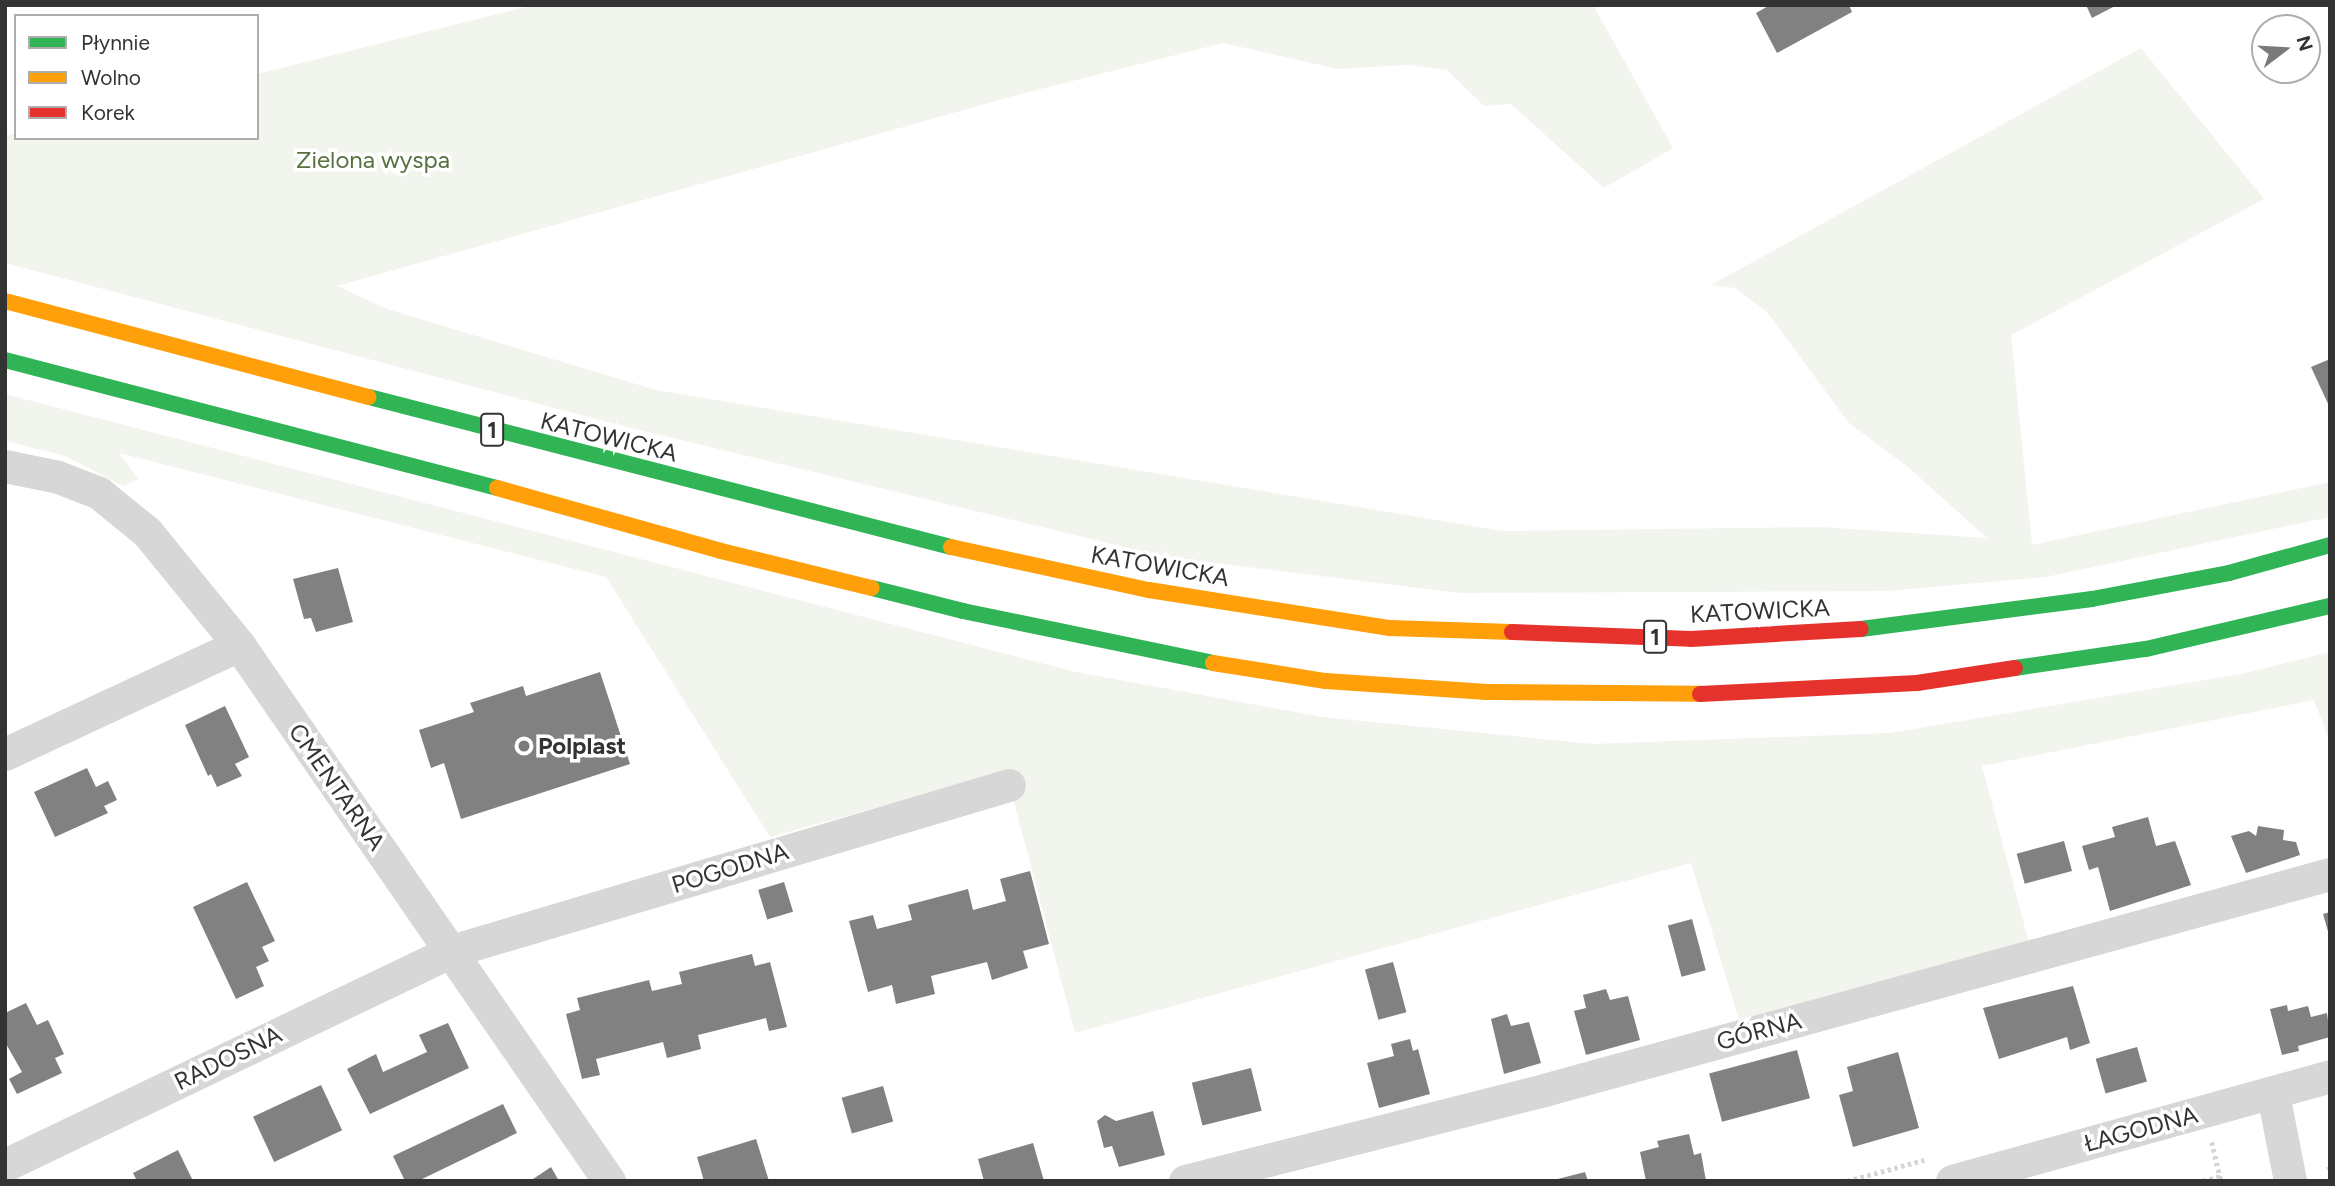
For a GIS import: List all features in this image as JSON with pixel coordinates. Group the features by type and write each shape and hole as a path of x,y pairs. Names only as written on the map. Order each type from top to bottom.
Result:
{"main road":[{"name":"KATOWICKA","path":"5,301 572,452 979,554 1149,590 1390,628 1691,639 1887,627 2092,599 2229,573 2330,545"},
{"name":"1","path":"5,360 453,475 721,551 963,611 1167,655 1325,681 1487,692 1663,696 1917,683 2146,649 2330,606"}],"street":[{"name":"CMENTARNA","path":"5,466 58,477 99,493 147,532 239,645 609,1181"},
{"path":"5,754 239,645"},
{"name":"POGODNA","path":"451,951 1009,785"},
{"name":"GÓRNA","path":"1185,1181 1544,1090 2330,874"},
{"name":"RADOSNA","path":"5,1165 451,951"},
{"name":"ŁAGODNA","path":"1952,1181 2330,1076"},
{"path":"2273,1094 2290,1181"}],"path":[{"path":"2203,1181 2220,1178 2210,1130"}],"green space":[{"name":"Zielona wyspa","path":"533,5 1593,5 1673,148 1604,188 1511,104 1484,106 1447,70 1408,65 1338,69 1223,43 1017,95 337,286 387,309 656,390 1503,531 1820,527 1987,538 1908,467 1849,423 1766,311 1735,288 1711,285 2141,48 2264,199 2011,335 2032,545 2330,482 2330,517 2046,577 1887,591 1459,593 1166,557 619,425 5,263 5,136 14,134 14,140 259,140 259,74"},
{"path":"5,394 1076,672 1322,717 1593,744 1889,733 2241,674 2330,652 2330,742 2314,700 1982,766 2029,943 1740,1023 1691,863 1075,1033 1006,772 770,837 606,577 119,453 138,479 123,486 65,456 5,441"}],"building":[{"path":"1770,5 1849,5 1852,12 1777,53 1756,13"},
{"path":"2086,5 2117,5 2092,18"},
{"path":"2330,359 2330,408 2311,367"},
{"path":"338,568 353,622 316,632 311,618 304,619 293,579"},
{"name":"Polplast","path":"600,672 630,764 461,819 444,763 431,768 419,730 474,712 470,703 523,686 526,696"},
{"path":"225,706 249,757 235,764 242,776 217,787 211,774 208,776 185,725"},
{"path":"87,768 96,787 108,781 117,800 104,806 108,813 55,837 34,792"},
{"path":"2148,817 2156,846 2175,841 2191,885 2110,911 2098,867 2089,870 2082,846 2115,837 2112,827"},
{"path":"2258,826 2284,830 2283,840 2296,842 2300,855 2246,873 2231,836 2249,831 2256,836"},
{"path":"2064,841 2072,871 2025,884 2017,854"},
{"path":"1030,871 1049,944 1023,951 1028,968 992,980 987,962 931,976 935,994 896,1004 892,985 868,992 849,921 873,915 877,929 912,920 908,905 968,889 973,910 1006,901 1000,879"},
{"path":"247,882 275,941 262,947 269,961 256,967 264,986 236,999 193,907"},
{"path":"784,882 793,912 767,920 758,890"},
{"path":"2330,912 2330,935 2329,935 2323,914"},
{"path":"1692,919 1706,970 1682,977 1668,925"},
{"path":"752,954 755,966 770,962 787,1027 769,1031 766,1018 698,1035 701,1049 667,1058 663,1042 596,1059 600,1075 582,1079 566,1014 580,1010 577,998 649,980 652,991 682,984 679,972"},
{"path":"1393,962 1406,1012 1378,1020 1365,970"},
{"path":"2073,986 2090,1043 2070,1050 2067,1037 1999,1059 1983,1008"},
{"path":"1606,989 1610,1000 1628,996 1640,1040 1586,1055 1574,1011 1586,1008 1583,995"},
{"path":"26,1003 37,1025 48,1020 64,1054 55,1058 62,1073 17,1094 9,1079 22,1072 5,1042 5,1013"},
{"path":"2287,1005 2288,1011 2308,1006 2311,1017 2327,1013 2330,1037 2298,1046 2299,1051 2282,1055 2270,1009"},
{"path":"1507,1014 1511,1026 1529,1022 1541,1063 1504,1074 1491,1019"},
{"path":"448,1023 469,1068 370,1114 347,1069 376,1054 383,1072 427,1052 419,1035"},
{"path":"1410,1039 1413,1051 1418,1049 1430,1094 1379,1108 1367,1063 1394,1056 1391,1044"},
{"path":"2137,1047 2147,1082 2106,1093 2096,1059"},
{"path":"1797,1050 1810,1098 1722,1122 1709,1074"},
{"path":"1898,1052 1919,1128 1853,1147 1839,1095 1853,1091 1847,1067"},
{"path":"1251,1068 1262,1111 1202,1125 1192,1083"},
{"path":"321,1085 342,1130 274,1162 253,1117"},
{"path":"883,1086 893,1122 852,1133 842,1098"},
{"path":"503,1104 517,1133 418,1181 405,1181 393,1156"},
{"path":"1153,1111 1165,1155 1119,1167 1112,1146 1104,1148 1097,1121 1105,1115 1116,1121"},
{"path":"1689,1134 1694,1155 1701,1153 1706,1181 1646,1181 1640,1152 1659,1147 1657,1141"},
{"path":"756,1139 769,1181 704,1181 697,1157"},
{"path":"1033,1143 1044,1181 984,1181 978,1159"},
{"path":"178,1150 193,1181 137,1181 133,1173"},
{"path":"551,1167 559,1181 530,1181"},
{"path":"1585,1172 1588,1181 1554,1181 1554,1180"}],"traffic: fast":[{"path":"5,360 497,488"},
{"path":"369,397 951,547"},
{"path":"1861,629 2092,599 2229,573 2330,545"},
{"path":"872,588 963,611 1213,663"},
{"path":"2015,668 2146,649 2330,606"}],"traffic: slow":[{"path":"5,301 369,397"},
{"path":"497,488 721,551 872,588"},
{"path":"951,547 1149,590 1390,628 1512,632"},
{"path":"1213,663 1326,681 1487,692 1700,694"}],"traffic: jam":[{"path":"1512,632 1691,639 1861,629"},
{"path":"1700,694 1917,683 2015,668"}],"place":[{"name":"Polplast","path":"524,746"}]}
